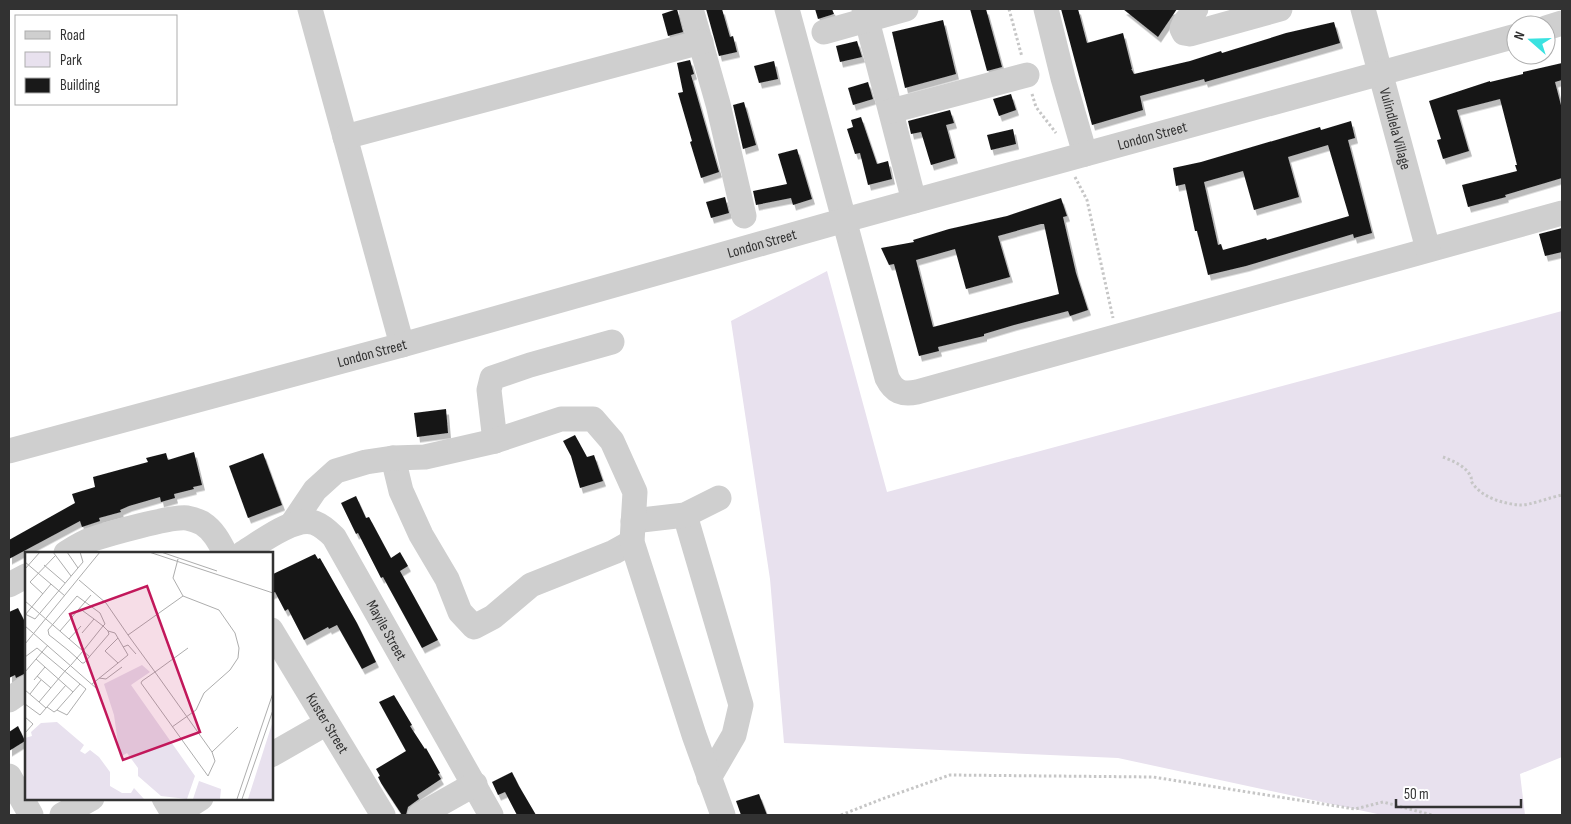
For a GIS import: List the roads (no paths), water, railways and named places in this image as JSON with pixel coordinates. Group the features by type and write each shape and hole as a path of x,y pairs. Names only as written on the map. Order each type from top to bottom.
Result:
{"street":[{"path":"310,9 402,345"},
{"path":"691,9 718,104 744,216"},
{"path":"787,9 887,378 894,389 903,394 917,392 1562,213"},
{"path":"824,32 865,14 906,9"},
{"path":"1046,9 1063,78 1085,154"},
{"path":"1196,9 1185,22 1182,29 1184,34 1190,34 1275,9"},
{"name":"Vulindlela Village","path":"1362,9 1428,249"},
{"path":"865,14 914,201"},
{"name":"London Street","path":"9,451 402,345 845,220 1506,39"},
{"path":"345,137 701,42"},
{"path":"891,111 1027,75"},
{"path":"495,441 489,390 492,378 530,365 612,342"},
{"path":"292,524 315,490 336,471 366,462 393,458 425,457 495,441 561,419 593,419 612,441 635,492 632,532 709,778 723,815"},
{"path":"393,458 400,491 421,535 447,579 460,612 474,627 493,617 531,585 614,552 632,532 685,516 719,498"},
{"path":"685,516 741,705 734,735 709,778"},
{"path":"68,552 90,540 176,518 187,518 201,522 211,530 224,552"},
{"name":"Mayile Street","path":"245,552 292,524 304,521 314,522 324,528 334,538 492,815"},
{"path":"9,586 25,577"},
{"name":"Kuster Street","path":"272,632 382,815"},
{"path":"9,700 25,689"},
{"path":"272,755 327,723"},
{"path":"9,776 31,815"},
{"path":"420,815 475,784"},
{"path":"62,815 90,799"},
{"path":"165,799 175,815 199,799"}]}
